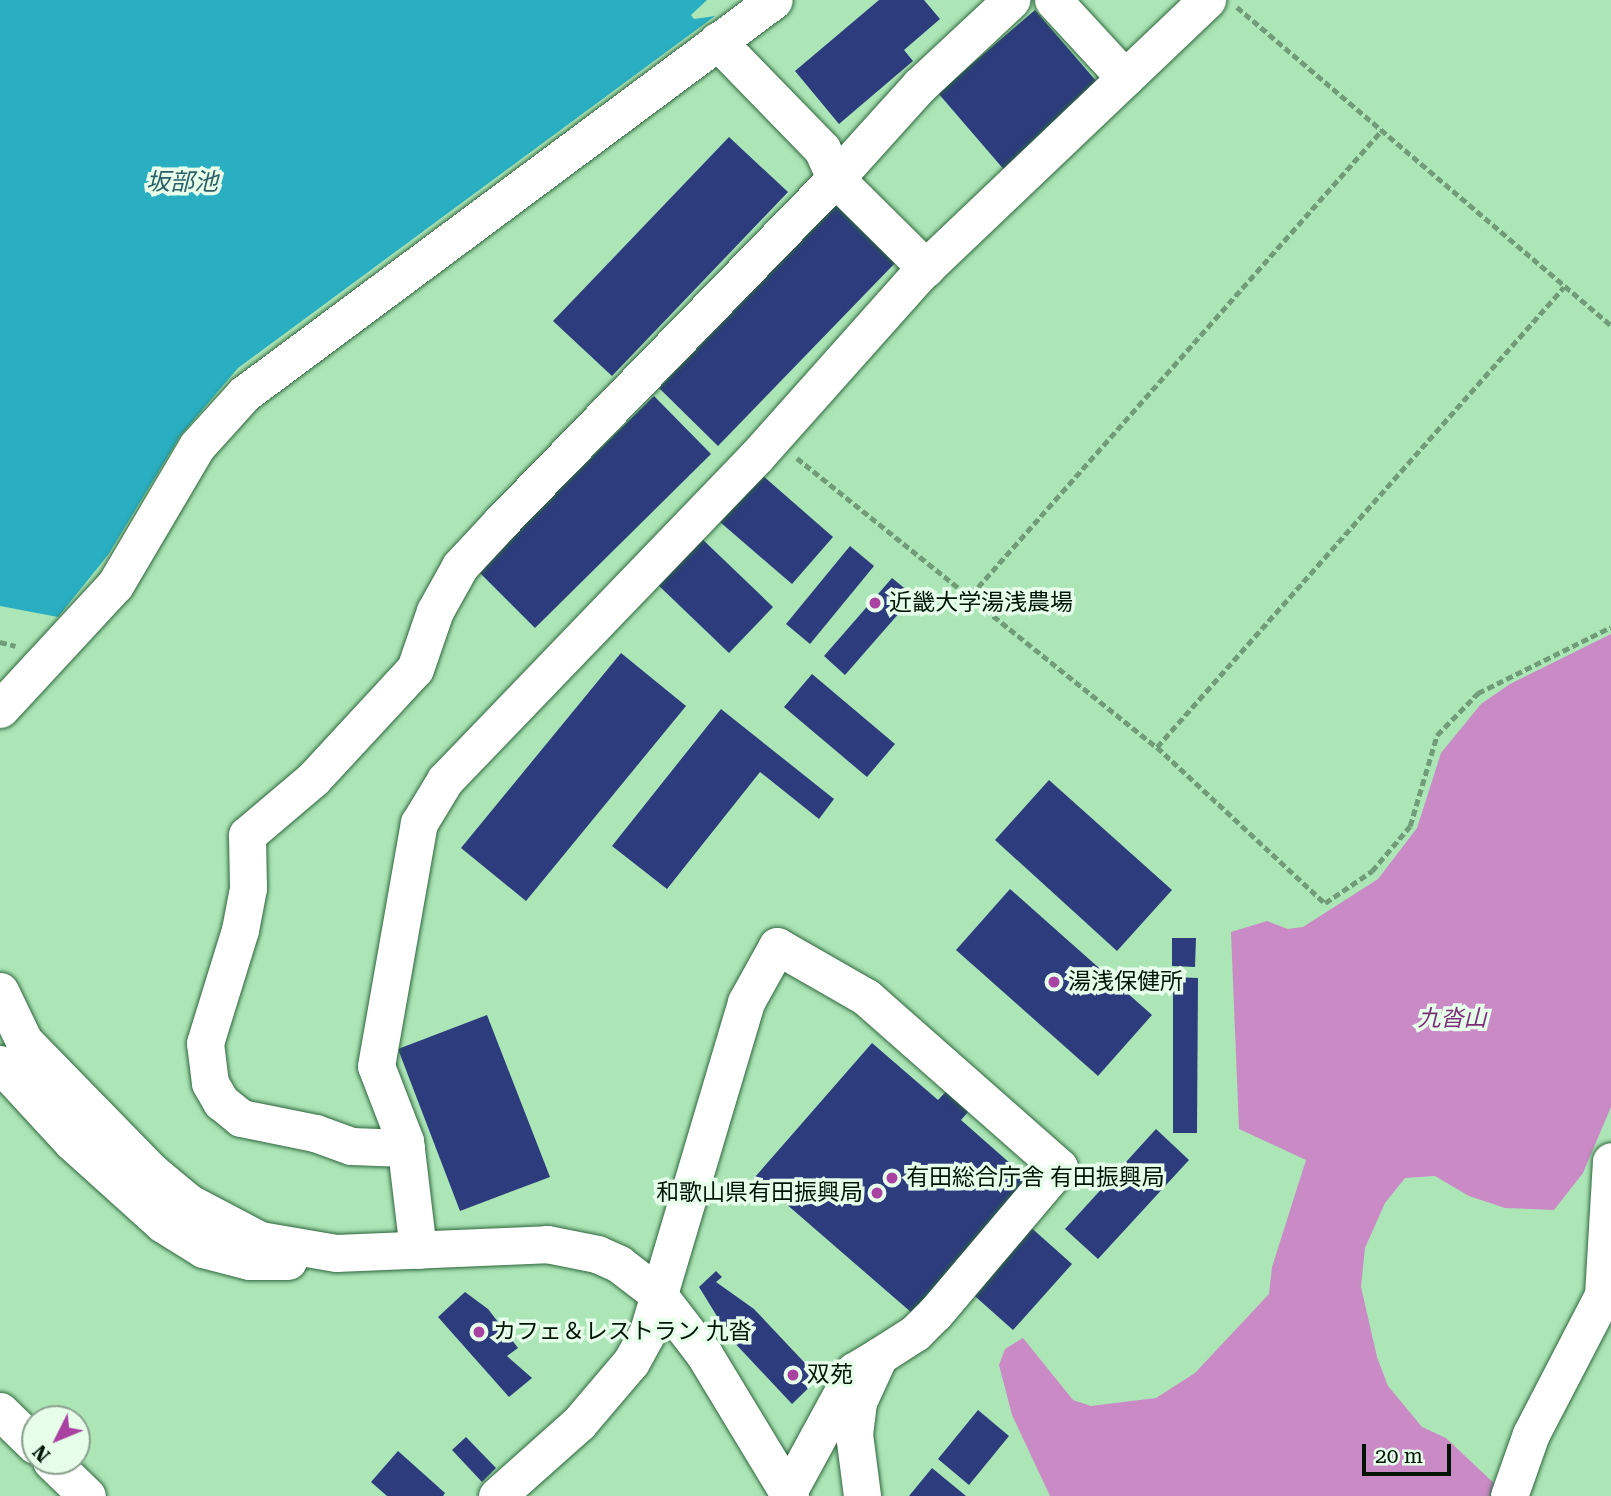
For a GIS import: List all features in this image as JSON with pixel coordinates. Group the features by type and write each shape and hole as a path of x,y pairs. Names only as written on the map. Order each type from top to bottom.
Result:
{"street":[{"path":"0,709 115,585 197,446 244,394 774,0"},
{"path":"406,1148 351,1146 315,1133 241,1118 221,1102 210,1083 205,1043 248,888 247,835 313,779 415,669 435,611 460,566 835,178 920,85 1011,0"},
{"path":"1053,0 1125,78"},
{"path":"418,1250 406,1148 376,1066 419,823 445,780 772,438 926,268 1207,0"},
{"path":"717,41 822,149 835,178 926,268"},
{"path":"497,1496 579,1423 631,1362 648,1331 746,1002 777,946 866,997 1059,1167 915,1333 855,1371 789,1494"},
{"path":"0,991 12,1022 31,1049 152,1172 188,1202 260,1240 336,1253"},
{"path":"0,1064 115,1185 203,1249 249,1261 286,1261 336,1253 519,1242 574,1249 619,1264 658,1294 704,1354 789,1494"},
{"path":"1509,1496 1531,1434 1603,1295 1611,1161"},
{"path":"862,1496 854,1434 859,1402 878,1356"},
{"path":"0,1410 21,1431"},
{"path":"65,1475 87,1496"}],"path":[{"path":"1228,0 1611,325"},
{"path":"971,595 1382,130"},
{"path":"1157,747 1563,287"},
{"path":"772,438 971,595 1157,747 1325,903 1372,871 1410,826 1437,735 1478,693 1611,626"}],"green space":[{"name":"九沓山","path":"1611,634 1611,1107 1583,1173 1554,1210 1505,1208 1469,1196 1435,1176 1405,1178 1385,1203 1365,1248 1361,1287 1377,1357 1388,1386 1422,1427 1446,1438 1500,1489 1496,1496 1050,1496 1012,1415 999,1365 1005,1349 1023,1338 1073,1400 1091,1406 1156,1398 1195,1373 1269,1294 1272,1267 1306,1160 1239,1129 1231,932 1267,921 1288,929 1303,927 1378,879 1417,828 1441,753 1481,704 1510,684"}],"water":[{"name":"坂部池","path":"0,0 707,0 691,15 694,19 715,16 238,368 180,436 108,555 58,617 0,606"}],"building":[{"path":"879,0 924,0 940,19 904,50 913,61 839,124 795,71"},
{"path":"1035,10 1103,89 1006,172 938,93"},
{"path":"729,137 788,192 612,376 553,321"},
{"path":"838,203 897,261 718,446 659,388"},
{"path":"654,396 711,454 535,628 477,570"},
{"path":"762,475 833,537 792,584 720,522"},
{"path":"699,536 773,607 729,653 655,582"},
{"path":"850,546 874,566 810,644 786,624"},
{"path":"892,578 914,596 845,675 824,656"},
{"path":"621,653 686,706 526,901 461,848"},
{"path":"812,674 895,744 867,777 784,707"},
{"path":"721,709 834,799 819,819 760,772 667,889 612,846"},
{"path":"1049,780 1172,890 1117,951 995,840"},
{"name":"湯浅保健所","path":"1010,889 1152,1015 1098,1076 956,950"},
{"path":"1172,938 1196,938 1195,967 1172,966"},
{"path":"1173,977 1198,978 1197,1133 1173,1133"},
{"path":"487,1015 550,1177 460,1211 398,1049"},
{"name":"有田総合庁舎 有田振興局","path":"872,1043 938,1100 954,1083 976,1103 961,1120 1028,1179 912,1313 755,1177"},
{"path":"1156,1129 1189,1160 1098,1259 1065,1229"},
{"path":"1027,1224 1072,1264 1013,1330 968,1290"},
{"path":"716,1271 722,1277 716,1282 754,1309 819,1378 792,1404 731,1339 699,1287"},
{"name":"カフェ＆レストラン 九沓","path":"465,1292 488,1309 518,1348 507,1356 532,1378 509,1397 438,1317"},
{"path":"978,1410 1009,1436 969,1485 938,1459"},
{"path":"466,1437 496,1468 482,1482 452,1450"},
{"path":"398,1451 445,1493 443,1496 387,1496 371,1482"},
{"path":"932,1468 966,1496 909,1496"}],"place":[{"name":"近畿大学湯浅農場","path":"875,603"},
{"name":"湯浅保健所","path":"1054,982"},
{"name":"有田総合庁舎 有田振興局","path":"892,1178"},
{"name":"和歌山県有田振興局","path":"877,1193"},
{"name":"カフェ＆レストラン 九沓","path":"479,1332"},
{"name":"双苑","path":"793,1375"}]}
